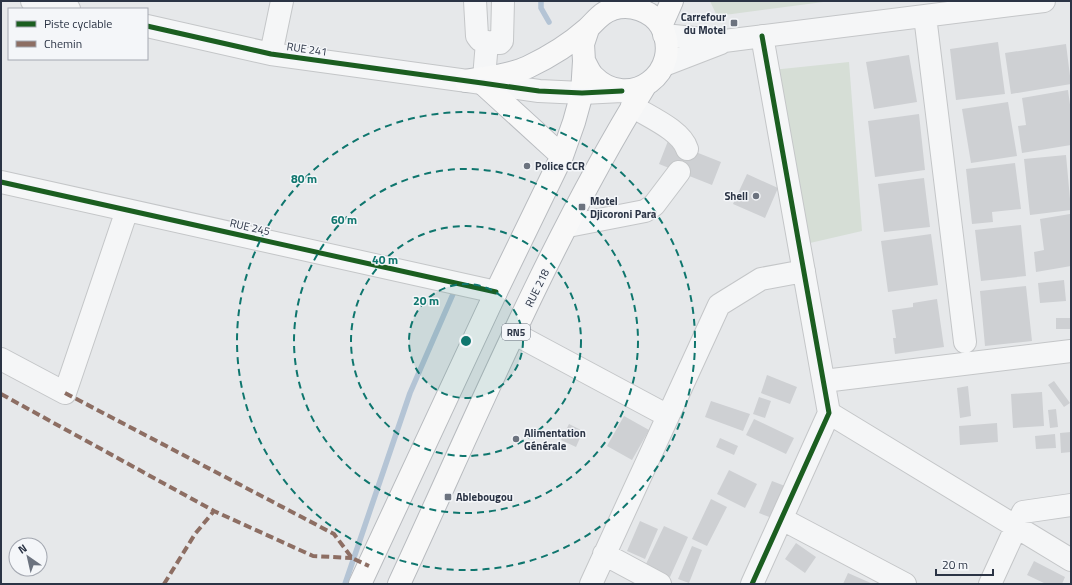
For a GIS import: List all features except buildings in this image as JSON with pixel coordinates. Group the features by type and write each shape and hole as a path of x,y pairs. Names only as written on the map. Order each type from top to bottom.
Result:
{"highway":[{"path":"662,31 672,1"},
{"path":"478,81 511,74 553,54 588,29 598,16 615,5 640,9 652,16 662,31 667,52 664,65 657,76 645,86 634,90 627,99 605,86 592,76 584,61"},
{"path":"360,584 496,292 562,156 574,122 582,92 584,61 583,44 588,29"},
{"path":"478,81 562,156"},
{"name":"RUE 218","path":"399,584 515,334 611,142 627,99"}],"street":[{"path":"32,1 64,8"},
{"path":"271,54 282,1"},
{"path":"475,1 477,36 480,40 500,43 502,40 503,1"},
{"path":"664,65 724,41 1044,1"},
{"path":"925,16 965,342"},
{"name":"RUE 241","path":"148,26 271,54 478,81 539,91 582,92 627,99"},
{"path":"662,31 724,41"},
{"path":"752,584 829,412 762,36"},
{"path":"478,81 487,42"},
{"path":"627,99 677,134 685,142 687,149"},
{"path":"568,226 645,211 654,205 679,172"},
{"name":"RUE 245","path":"1,182 496,292"},
{"path":"1,359 65,393 127,210"},
{"path":"591,584 719,305 761,279 804,271"},
{"path":"515,334 668,416"},
{"path":"824,382 1071,351"},
{"path":"829,412 1071,560"},
{"path":"990,584 1023,512 1071,505"},
{"path":"782,519 905,584"},
{"path":"604,554 660,584"}],"shaded area":[{"path":"710,1 831,1 717,16"},
{"path":"849,62 862,231 810,243 772,70"}],"waterway":[{"path":"541,1 541,8 549,22"},
{"path":"345,584 410,393 453,294"}],"marked path":[{"path":"65,393 334,534 352,558 369,566"},
{"path":"1,394 214,511 313,556 352,558"},
{"path":"164,584 195,534 214,511"}],"cycle path":[{"path":"148,26 271,54 539,91 582,93 622,91"},
{"path":"752,584 829,413 762,36"},
{"path":"1,182 496,292"}],"place":[{"name":"Carrefour du Motel","path":"734,23"},
{"name":"Police CCR","path":"527,166"},
{"name":"Shell","path":"756,196"},
{"name":"Motel Djicoroni Para","path":"582,207"},
{"name":"Alimentation Générale","path":"516,439"},
{"name":"Ablebougou","path":"448,497"}]}
